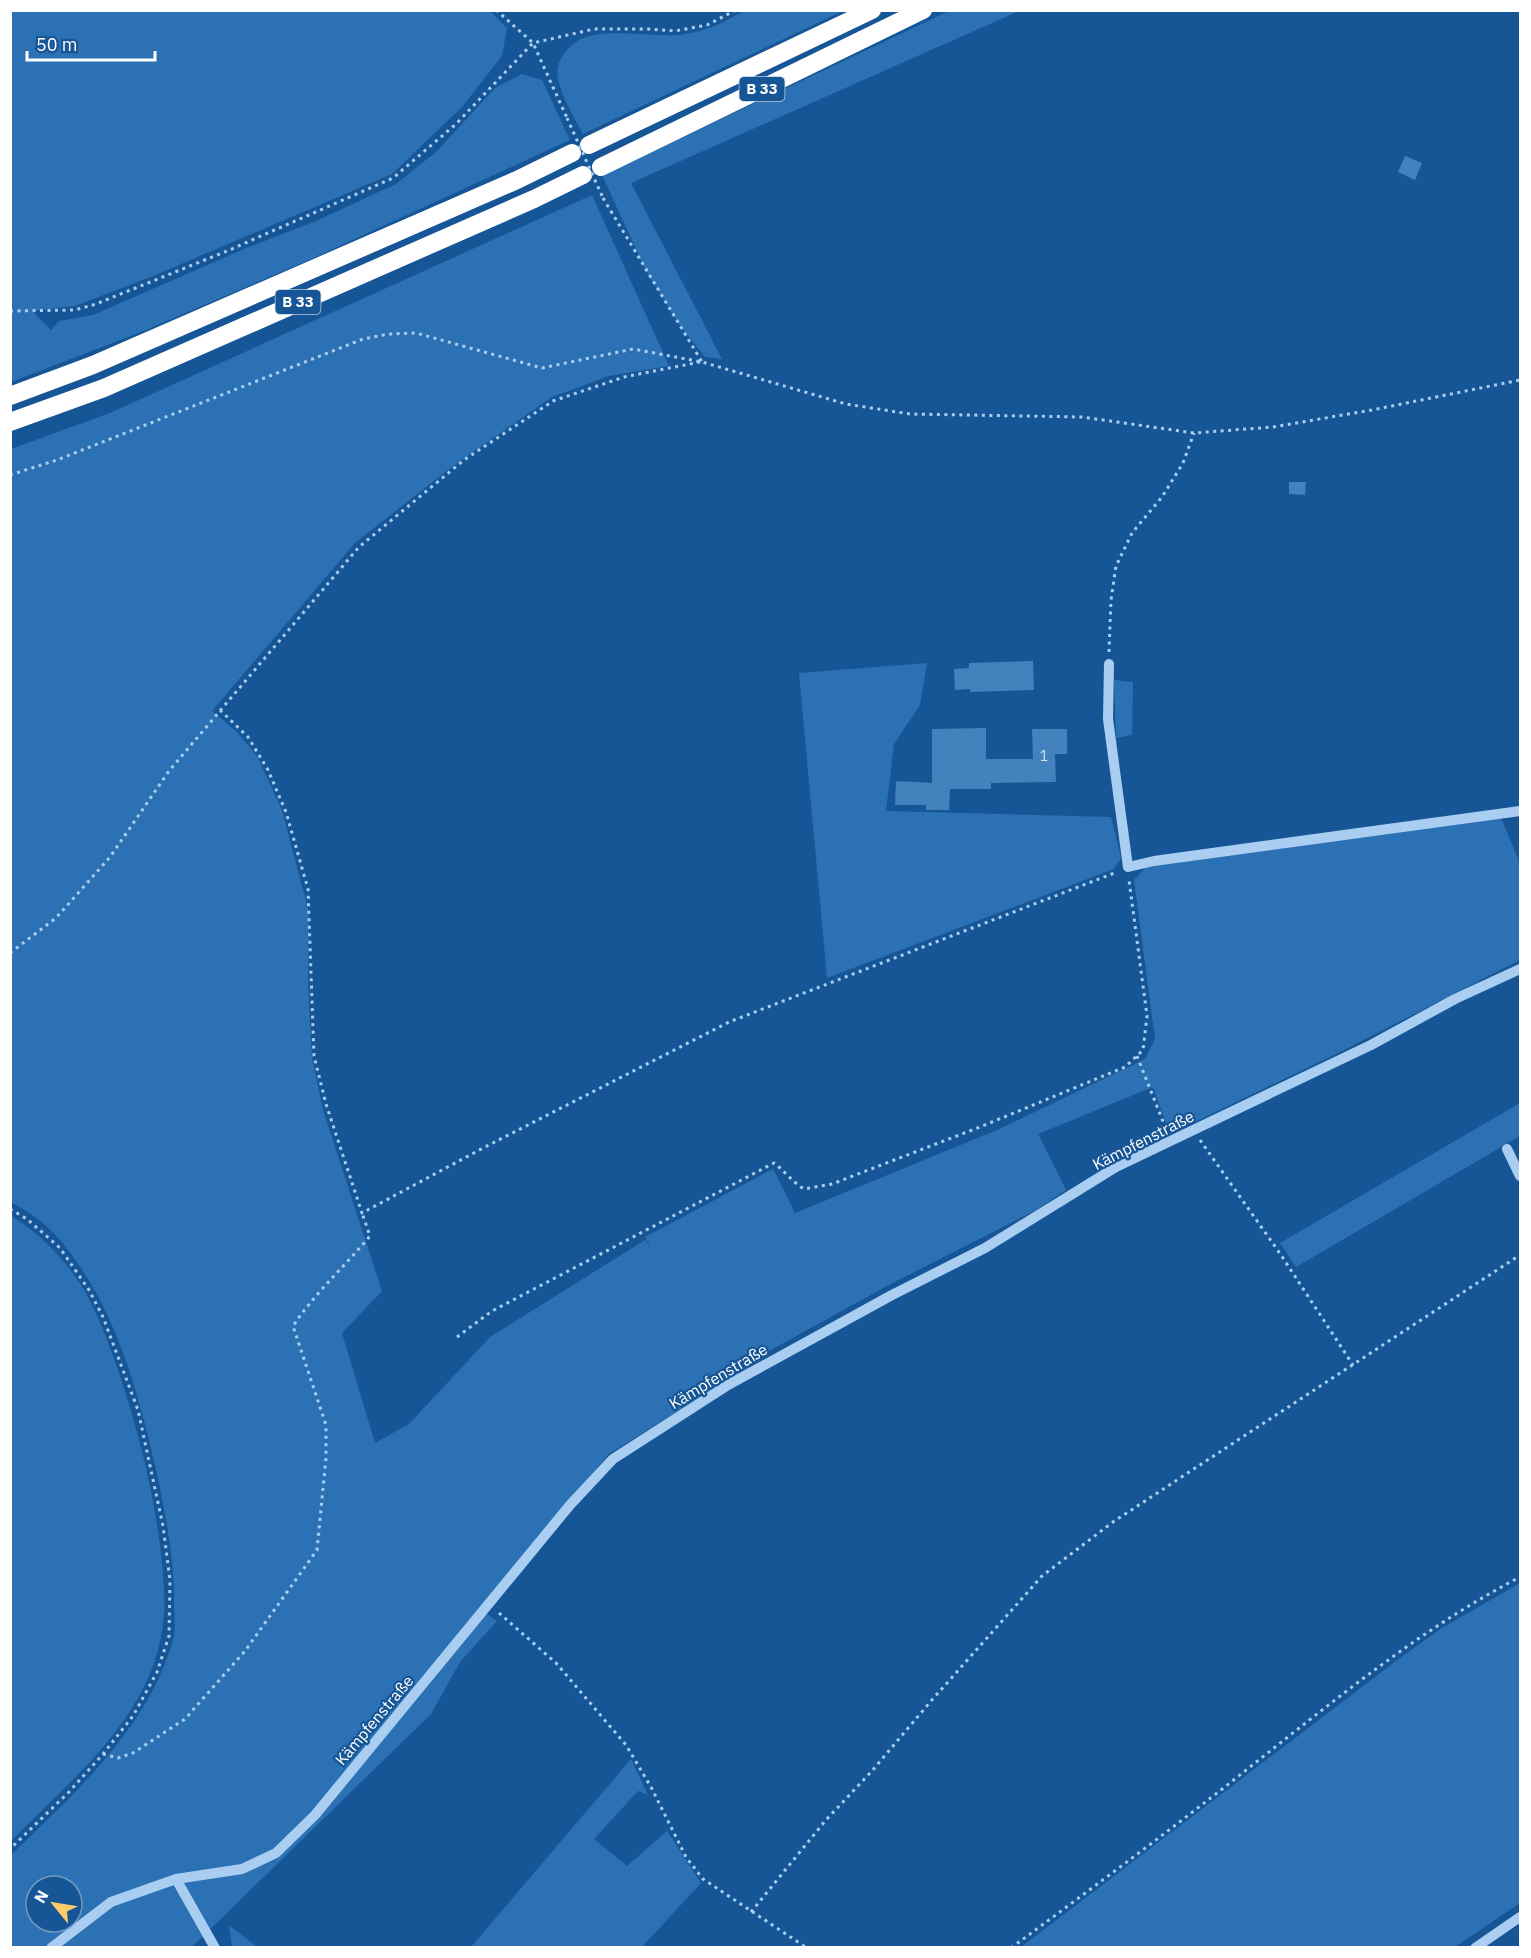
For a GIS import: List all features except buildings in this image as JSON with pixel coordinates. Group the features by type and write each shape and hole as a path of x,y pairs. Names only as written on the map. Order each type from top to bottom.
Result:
{"highway":[{"name":"B 33","path":"590,145 872,10"},
{"name":"B 33","path":"601,167 923,10"},
{"name":"B 33","path":"10,396 104,360 517,180 572,153"},
{"name":"B 33","path":"10,422 104,388 524,204 583,175"}],"street":[{"path":"1109,664 1108,719 1128,867 1154,861 1521,811"},
{"name":"Kämpfenstraße","path":"51,1947 111,1902 176,1879 242,1869 276,1853 315,1815 570,1505 613,1459 728,1385 892,1295 985,1248 1116,1167 1371,1045 1455,999 1517,970"},
{"path":"1507,1149 1521,1176"},
{"path":"176,1879 215,1947"},
{"path":"1474,1947 1521,1917"}],"path":[{"path":"496,10 533,43 603,198 702,362"},
{"path":"10,311 75,310 96,304 227,251 393,178 456,124 533,43 594,29 675,31 707,25 736,10"},
{"path":"10,475 57,460 363,339 389,334 416,333 542,368 633,349 702,362 846,404 910,414 1082,417 1194,433 1284,425 1521,380"},
{"path":"10,953 56,918 110,857 169,771 359,547 464,460 553,401 624,377 702,362"},
{"path":"1109,664 1111,600 1116,566 1132,532 1162,497 1183,463 1194,433"},
{"path":"103,1754 118,1758 133,1754 186,1719 245,1651 317,1550 326,1458 326,1425 293,1326 307,1305 370,1236 326,1104 314,1056 308,889 286,812 268,770 248,737 220,710"},
{"path":"362,1213 729,1022 1128,867 1147,1016 1143,1050 1125,1067 832,1184 804,1190 791,1181 774,1163 492,1311 457,1337"},
{"path":"1137,1056 1171,1142"},
{"path":"1194,1131 1281,1255 1353,1365"},
{"path":"10,1209 27,1219 60,1248 89,1290 117,1352 138,1410 163,1526 170,1580 169,1636 157,1672 133,1716 69,1792 10,1849"},
{"path":"751,1912 826,1820 871,1772 1042,1576 1113,1522 1521,1255"},
{"path":"1011,1947 1184,1818 1336,1698 1440,1625 1496,1589 1521,1576"},
{"path":"489,1604 556,1663 626,1745 651,1787 686,1857 703,1879 807,1947"}],"shaded area":[{"path":"489,10 507,28 502,56 462,107 392,174 153,276 75,306 32,311 51,330 59,321 93,315 244,249 316,221 396,184 437,151 495,88 522,74 542,80 570,140 309,260 141,332 11,382 11,11"},
{"path":"744,11 843,11 583,134 565,100 557,75 560,60 571,46 588,36 598,34 693,33 716,26"},
{"path":"949,11 1019,11 631,183 722,359 705,357 678,323 646,271 602,175"},
{"path":"592,195 669,366 609,376 552,397 449,469 355,543 212,711 237,732 257,756 282,810 309,913 308,982 312,1057 323,1110 382,1291 342,1333 375,1443 409,1424 490,1337 645,1240 651,1249 645,1237 773,1169 795,1213 997,1130 1145,1059 1155,1039 1134,880 1146,867 1501,818 1520,863 1520,960 1338,1053 1170,1134 1153,1087 1038,1134 1066,1190 1036,1210 885,1287 762,1355 763,1358 609,1454 480,1609 497,1621 460,1662 431,1714 192,1947 11,1947 11,1855 60,1808 107,1757 146,1702 173,1640 174,1588 167,1525 158,1478 136,1392 116,1336 90,1282 67,1248 46,1226 11,1202 11,449 110,413"},
{"path":"927,663 920,705 894,744 886,811 1111,817 1121,858 1114,869 827,978 799,673"},
{"path":"1114,680 1133,682 1132,735 1116,738"},
{"path":"1520,1103 1520,1136 1296,1267 1280,1243"},
{"path":"11,1216 33,1231 53,1250 71,1271 97,1314 140,1442 157,1524 164,1599 162,1631 155,1662 125,1719 90,1762 11,1841"},
{"path":"1520,1583 1520,1903 1455,1947 1021,1947 1400,1658 1442,1628"},
{"path":"631,1759 648,1795 638,1791 594,1839 627,1866 667,1831 701,1883 642,1947 471,1947"},
{"path":"229,1925 257,1947 232,1947"}]}
